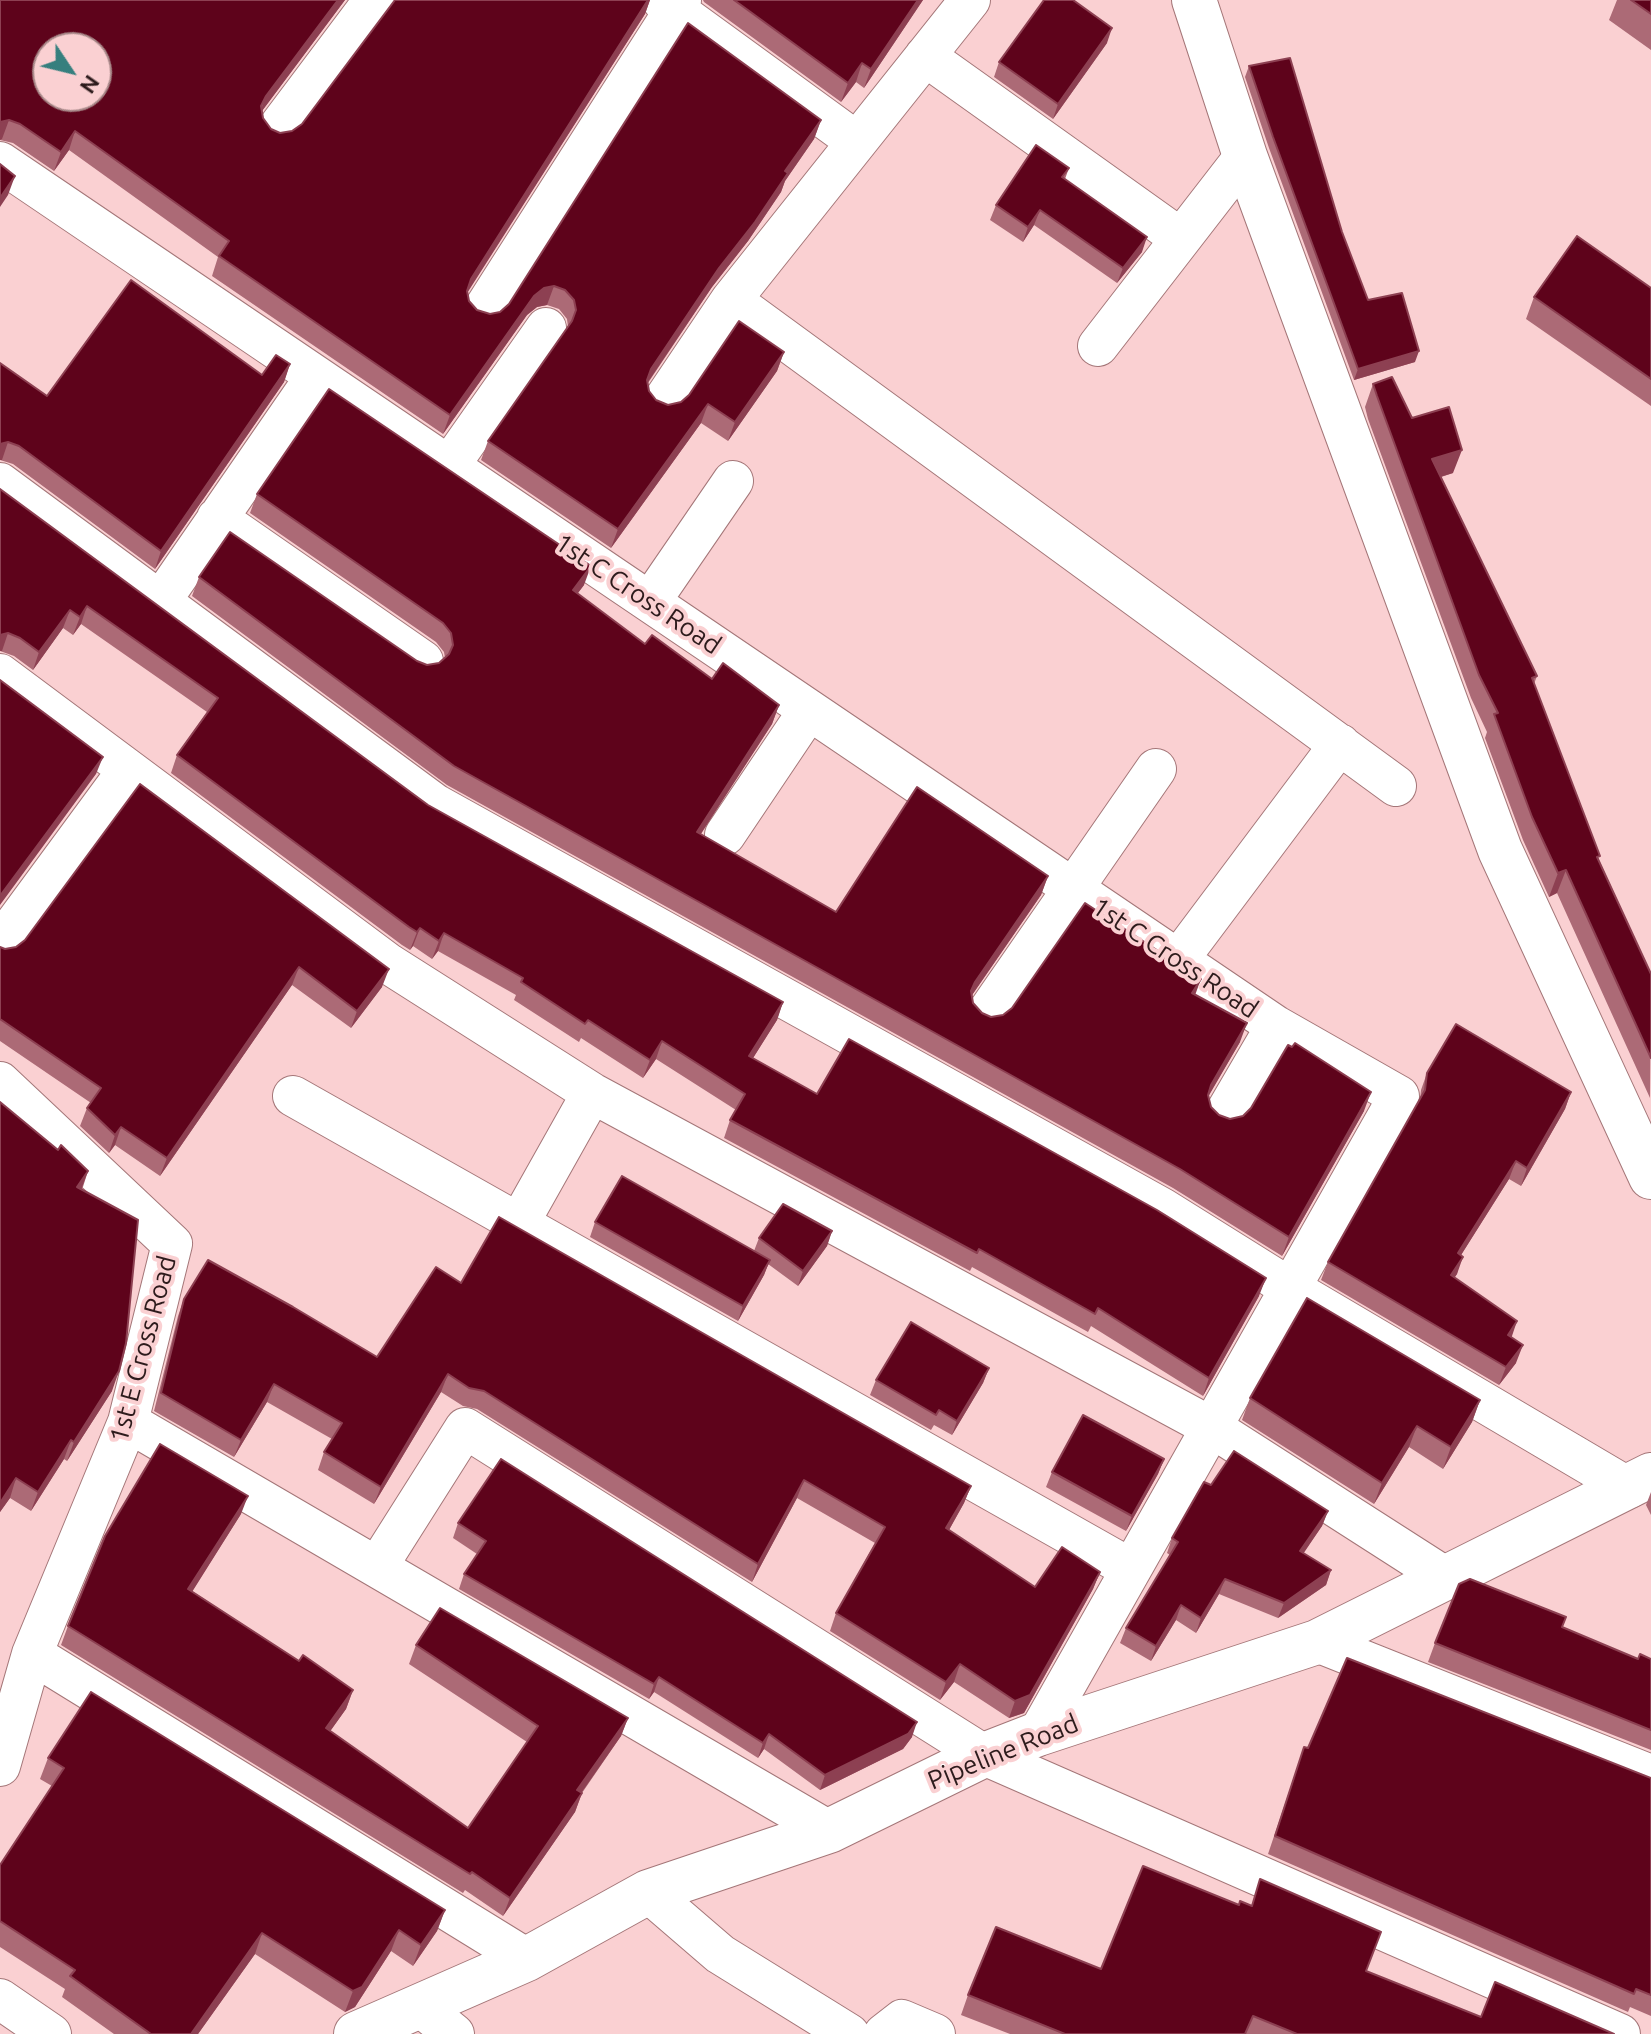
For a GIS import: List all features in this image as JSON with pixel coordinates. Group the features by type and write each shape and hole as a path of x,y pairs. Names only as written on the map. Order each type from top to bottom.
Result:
{"street":[{"path":"663,401 731,300 970,0"},
{"path":"1194,0 1245,156 1500,850 1651,1177"},
{"path":"277,129 366,3"},
{"path":"483,310 673,3 857,142"},
{"path":"925,56 1180,238"},
{"path":"1098,346 1245,156"},
{"name":"1st C Cross Road","path":"0,162 1276,1026 1399,1096 1290,1288"},
{"path":"731,300 1396,786"},
{"path":"449,466 546,328"},
{"path":"160,602 316,376"},
{"path":"650,602 733,481"},
{"path":"0,483 435,804 1162,1208 1290,1288 1640,1481"},
{"path":"217,518 423,661"},
{"path":"0,674 389,964 592,1093 1211,1427 1445,1577"},
{"path":"725,835 809,710"},
{"path":"1178,960 1340,744"},
{"path":"987,1013 1156,769"},
{"path":"0,944 128,770"},
{"path":"1224,1115 1276,1026"},
{"name":"1st E Cross Road","path":"0,1082 172,1244 128,1422 32,1654 0,1766"},
{"path":"519,1223 592,1093"},
{"path":"293,1096 1131,1569"},
{"path":"1038,1734 1290,1288"},
{"path":"128,1422 829,1831"},
{"path":"377,1567 465,1428 984,1755 1620,2034"},
{"name":"Pipeline Road","path":"356,2034 527,1959 648,1892 829,1831 984,1755 1038,1734 1317,1642 1640,1481"},
{"path":"1317,1642 1651,1775"},
{"path":"32,1654 527,1959"},
{"path":"648,1892 720,1954 849,2034"},
{"path":"0,1999 51,2034"},
{"path":"421,2007 454,2034"},
{"path":"884,2034 902,2020 935,2034"}],"building":[{"path":"0,0 338,0 261,106 263,118 271,129 280,133 292,131 302,124 395,0 648,0 471,279 467,291 469,301 477,310 490,314 500,312 509,304 688,23 821,120 785,171 788,173 755,222 719,268 651,369 647,380 649,391 656,400 668,405 681,402 689,395 739,321 784,352 735,422 708,404 618,529 488,441 572,321 576,310 574,300 565,290 554,286 544,288 534,296 450,415 219,256 229,241 75,131 61,152 9,120 0,122"},
{"path":"734,0 918,0 871,69 862,63 848,83"},
{"path":"1044,0 1073,0 1112,28 1058,104 999,62"},
{"path":"1631,0 1651,0 1651,14"},
{"path":"1290,58 1342,232 1368,300 1402,293 1419,351 1358,369 1249,66"},
{"path":"1036,145 1069,168 1062,177 1147,237 1123,268 1040,210 1028,227 996,205"},
{"path":"0,164 15,176 0,198"},
{"path":"1577,236 1651,288 1651,379 1534,297"},
{"path":"131,280 262,375 276,355 290,364 161,551 19,446 8,442 0,444 0,363 47,396"},
{"path":"1392,377 1412,418 1449,407 1462,450 1432,459 1537,676 1532,678 1600,856 1597,857 1651,974 1651,1058 1566,870 1558,873 1532,817 1494,714 1498,713 1479,675 1373,384"},
{"path":"329,389 591,566 573,590 645,644 652,635 712,679 723,663 779,705 697,832 836,912 917,787 1048,876 975,982 971,991 973,1003 982,1013 991,1017 1003,1015 1012,1008 1085,903 1201,979 1192,993 1247,1023 1211,1085 1208,1095 1211,1107 1219,1115 1230,1119 1243,1116 1251,1108 1288,1045 1292,1047 1295,1043 1371,1092 1289,1237 1180,1169 454,766 199,577 230,532 417,661 427,665 439,663 449,654 453,645 451,633 443,623 257,494"},
{"path":"0,489 428,805 783,1002 749,1056 817,1094 849,1039 1157,1210 1266,1278 1209,1378 1098,1308 1095,1314 979,1249 977,1253 730,1120 745,1094 662,1041 650,1060 588,1020 585,1024 521,982 523,978 444,933 439,941 420,928 417,932 409,927 177,755 218,698 87,606 80,617 70,610 39,652 20,638 8,633 0,635"},
{"path":"0,680 103,757 0,896"},
{"path":"140,784 389,969 357,1011 299,967 167,1158 121,1127 115,1135 87,1108 101,1088 0,1019 0,947 16,947 25,940"},
{"path":"1456,1024 1571,1092 1527,1168 1516,1161 1458,1253 1463,1257 1451,1275 1517,1321 1508,1335 1523,1345 1506,1367 1328,1262 1425,1090 1427,1073"},
{"path":"0,1102 58,1150 61,1145 88,1171 77,1187 138,1220 126,1343 119,1371 38,1492 16,1478 0,1503"},
{"path":"622,1176 770,1260 743,1306 595,1222"},
{"path":"783,1204 832,1231 803,1271 759,1238"},
{"path":"499,1217 971,1486 946,1528 1035,1587 1062,1547 1100,1572 1030,1695 1015,1701 960,1664 946,1682 836,1613 885,1527 804,1480 758,1564 484,1391 469,1388 448,1374 381,1487 324,1452 342,1423 274,1384 241,1440 161,1393 184,1299 208,1260 377,1357 436,1267 461,1283"},
{"path":"1307,1298 1480,1400 1451,1447 1417,1426 1382,1483 1250,1398"},
{"path":"911,1322 989,1368 957,1421 939,1410 936,1415 876,1380"},
{"path":"1083,1415 1164,1459 1132,1516 1052,1472"},
{"path":"160,1444 248,1496 188,1589 299,1661 303,1655 353,1690 326,1728 468,1828 538,1726 416,1645 440,1608 628,1718 577,1790 582,1793 510,1898 68,1626 105,1536"},
{"path":"1234,1451 1328,1511 1300,1551 1331,1570 1284,1603 1225,1579 1201,1618 1181,1605 1156,1646 1126,1628 1178,1542 1172,1538 1204,1482 1211,1485"},
{"path":"501,1459 917,1722 908,1734 825,1775 769,1734 763,1743 659,1677 654,1684 464,1574 486,1541 458,1523"},
{"path":"1470,1579 1566,1617 1562,1627 1638,1659 1640,1654 1651,1659 1651,1730 1435,1643 1459,1584"},
{"path":"1347,1658 1651,1778 1651,1995 1636,1989 1634,1994 1275,1836 1304,1747 1308,1748"},
{"path":"91,1692 445,1910 421,1945 399,1930 362,1987 353,1991 262,1933 191,2034 151,2034 70,1976 75,1970 0,1921 0,1865 64,1768 48,1758"},
{"path":"1143,1866 1239,1905 1240,1901 1252,1906 1260,1879 1381,1932 1366,1971 1481,2017 1495,1982 1614,2034 1297,2034 1253,2016 1245,2034 1065,2034 968,1995 996,1927 1101,1969"}]}
